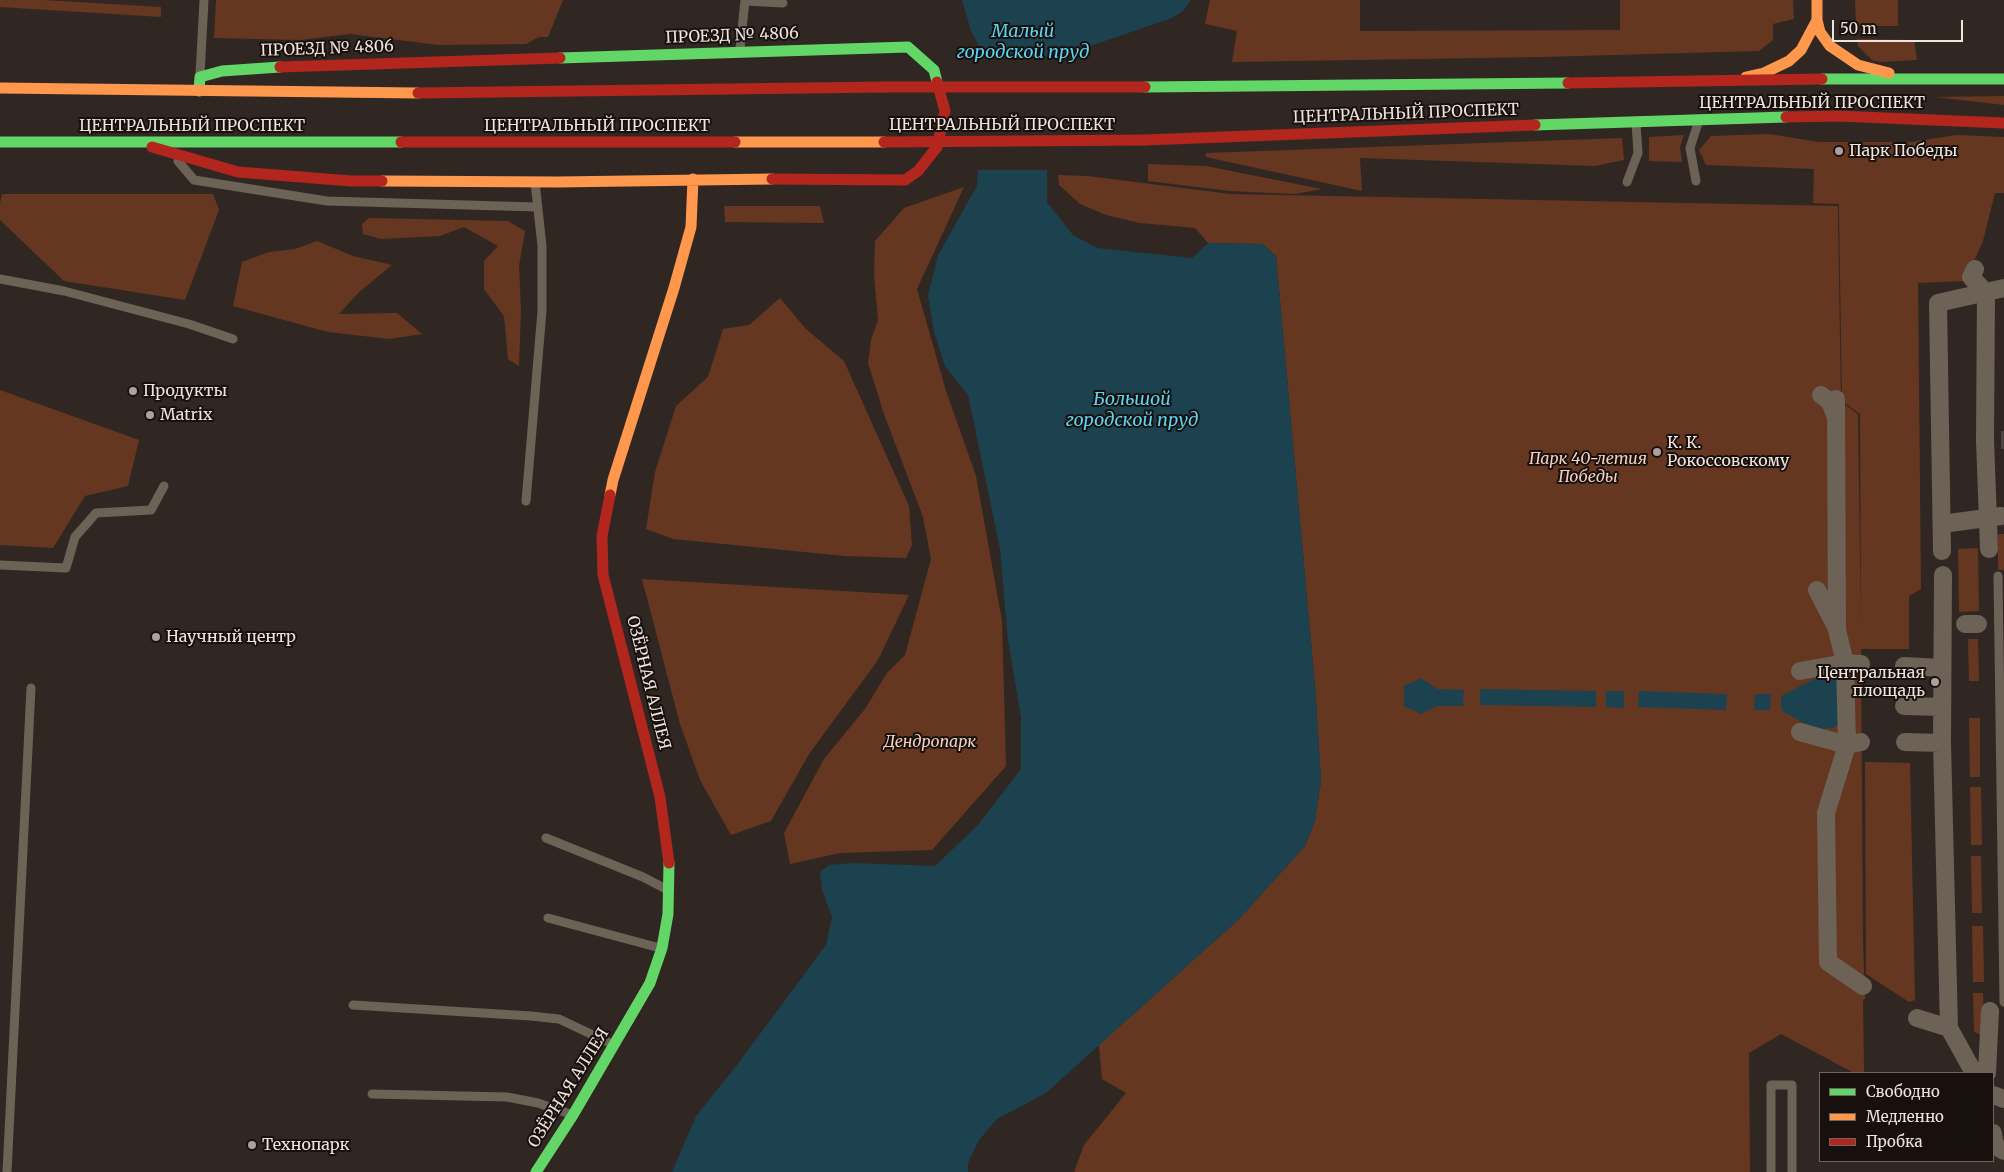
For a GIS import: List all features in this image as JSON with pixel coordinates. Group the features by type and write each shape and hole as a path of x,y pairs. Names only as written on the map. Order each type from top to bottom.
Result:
{"main road":[{"path":"1817,0 1817,20 1820,32 1830,46 1858,65 1906,78"},
{"path":"1728,82 1764,73 1789,61 1801,50 1817,20"},
{"name":"ПРОЕЗД № 4806","path":"137,143 238,172 351,181 905,180 918,171 937,147 945,111 934,70 908,47 271,67 222,71 200,77"},
{"path":"199,91 200,77"},
{"name":"ЦЕНТРАЛЬНЫЙ ПРОСПЕКТ","path":"0,88 378,93 884,87 1728,82 1906,78 2004,79"},
{"name":"ЦЕНТРАЛЬНЫЙ ПРОСПЕКТ","path":"0,142 884,142 1145,140 1635,121 1838,116 2004,123"},
{"name":"ОЗЁРНАЯ АЛЛЕЯ","path":"536,1172 573,1115 650,983 662,948 668,914 669,858 660,797 603,575 602,536 613,480 674,288 691,227 693,179"}],"street":[{"path":"1975,269 1971,277 1986,293 1997,516 1989,548"},
{"path":"1942,551 1938,303 2004,288"},
{"path":"1828,397 1837,420 1837,630"},
{"path":"1942,524 1997,516"},
{"path":"1943,575 1942,743 1949,1028 1973,1072"},
{"path":"1817,590 1853,663 1854,705 1854,743 1826,813 1820,948 1828,962 1863,986"},
{"path":"1800,671 1853,663"},
{"path":"1904,666 1942,668"},
{"path":"1904,706 1942,707"},
{"path":"1800,732 1854,743"},
{"path":"1905,742 1942,743"},
{"path":"1987,1072 1997,1006"},
{"path":"1917,1018 1949,1028"},
{"path":"1994,1140 1995,1146 2004,1151"}],"lane":[{"path":"200,77 204,0"},
{"path":"740,52 745,1 783,4"},
{"path":"1696,181 1690,148 1699,119"},
{"path":"1627,182 1638,153 1635,121"},
{"path":"170,152 194,180 327,201 537,207"},
{"path":"526,501 542,311 542,246 535,182"},
{"path":"0,279 64,291 188,324 233,339"},
{"path":"0,565 66,568 75,537 96,513 151,510 164,486"},
{"path":"1997,1006 2001,590 1998,576"},
{"path":"7,1172 31,688"},
{"path":"546,838 643,877 669,890"},
{"path":"548,918 662,948"},
{"path":"353,1005 559,1019 615,1045"},
{"path":"1771,1172 1771,1085 1792,1085 1792,1172"},
{"path":"372,1094 507,1097 538,1103 573,1115"}],"green space":[{"path":"0,0 43,0 161,7 161,17 0,7"},
{"path":"216,0 563,0 548,37 539,37 526,44 439,45 350,34 300,40 214,38"},
{"path":"1210,0 1360,0 1360,31 1620,30 1620,0 1793,0 1794,19 1773,24 1773,40 1759,51 1232,62 1237,31 1205,24"},
{"path":"1855,0 1898,0 1898,26 1856,26"},
{"path":"1857,39 1914,40 1917,60 1881,62 1872,60 1858,46"},
{"path":"2004,96 2004,105 1935,97"},
{"name":"Парк 40-летия Победы","path":"1769,134 1819,142 1912,142 1956,135 2004,137 2004,193 1995,193 1983,241 1965,281 1918,283 1921,589 1909,596 1909,649 1861,649 1865,999 1863,1000 1864,1072 1852,1072 1781,1034 1749,1053 1750,1172 1074,1172 1084,1145 1126,1093 1102,1079 1099,1045 1239,919 1305,846 1315,821 1321,781 1315,686 1276,256 1263,244 1208,243 1195,228 1140,223 1106,215 1080,204 1059,185 1058,175 1088,176 1230,194 1838,206 1839,213 1839,204 1813,203 1814,169 1706,165 1699,150 1711,136","holes":["1839,213 1842,401 1860,414 1861,629 1858,414 1841,402"]},
{"path":"1684,135 1680,147 1682,162 1649,161 1649,137"},
{"path":"1622,138 1624,160 1595,166 1360,158 1362,191 1206,157 1206,153"},
{"path":"1148,164 1206,166 1322,189 1295,194 1270,193 1230,191 1148,181"},
{"name":"Дендропарк","path":"964,187 917,289 946,391 976,476 1002,621 1006,766 932,850 840,853 790,864 784,833 824,759 865,709 887,673 905,655 931,559 923,517 884,414 868,363 871,340 878,320 874,274 875,241 904,208"},
{"path":"2,194 213,194 219,210 185,300 64,281 0,220"},
{"path":"724,206 820,206 824,223 725,222"},
{"path":"369,218 508,221 525,231 519,266 521,310 519,366 508,359 504,316 484,289 484,261 498,246 464,227 440,236 381,239 363,234 362,224"},
{"path":"317,241 353,256 392,265 358,293 339,314 397,313 422,334 390,339 328,332 233,306 242,262 269,252 295,249"},
{"path":"780,298 806,329 844,361 909,506 912,545 906,558 845,556 673,539 646,529 655,472 676,406 708,377 723,329 749,325"},
{"path":"0,390 139,440 128,486 85,496 53,548 0,545"},
{"path":"1998,534 2004,534 2004,570 1998,570"},
{"path":"1978,548 1979,611 1959,612 1958,549"},
{"name":"Дендропарк","path":"642,579 909,595 878,660 809,754 771,821 731,835 700,780 680,724"},
{"path":"1968,639 1978,639 1979,681 1969,681"},
{"path":"1969,718 1980,718 1980,777 1970,777"},
{"path":"1865,762 1910,763 1915,1000 1909,1002 1866,974"},
{"path":"1970,787 1981,787 1982,845 1971,845"},
{"path":"1971,856 1981,856 1982,913 1972,913"},
{"path":"1972,926 1983,926 1984,982 1973,982"},
{"path":"1973,993 1983,993 1984,1036 1974,1032"}],"water":[{"name":"Большой городской пруд","path":"962,0 1191,0 1183,11 1172,18 1067,54 1047,82 1047,202 1073,235 1097,248 1192,258 1208,243 1263,244 1276,256 1315,686 1321,781 1315,821 1305,846 1239,919 1046,1093 997,1119 979,1140 968,1163 968,1172 672,1172 696,1116 737,1065 826,945 832,917 822,890 820,872 829,865 852,863 935,866 978,825 1021,769 1021,718 1008,640 1000,549 968,395 945,366 934,332 928,296 938,255 977,186 983,53 971,31"},
{"path":"1830,676 1838,680 1839,724 1830,730 1831,727 1817,731 1781,710 1781,696 1818,677 1831,682"},
{"path":"1421,678 1437,689 1464,690 1463,706 1437,706 1421,714 1404,706 1404,686"},
{"path":"1480,689 1596,691 1596,707 1480,705"},
{"path":"1606,691 1624,691 1624,708 1606,707"},
{"path":"1639,691 1727,694 1726,710 1638,707"},
{"path":"1755,694 1771,694 1770,710 1754,710"}],"pier":[{"path":"980,56 1070,56 1049,83 1049,170 975,170"}],"traffic: fast":[{"path":"560,58 908,47 934,70 937,82"},
{"path":"199,91 200,77 222,71 280,67"},
{"path":"1822,79 2004,79"},
{"path":"1145,87 1568,83"},
{"path":"1535,125 1786,117"},
{"path":"0,142 401,142"},
{"path":"536,1172 573,1115 650,983 662,948 668,914 669,863"}],"traffic: slow":[{"path":"1817,0 1817,20 1820,32 1830,46 1858,65 1889,73"},
{"path":"1746,77 1764,73 1789,61 1801,50 1817,20"},
{"path":"0,88 418,93"},
{"path":"735,142 884,142"},
{"path":"610,495 691,227 693,179"},
{"path":"382,181 557,182 772,179"}],"traffic: jam":[{"path":"280,67 560,58"},
{"path":"1568,83 1822,79"},
{"path":"772,179 905,180 918,171 937,147 945,111 937,82"},
{"path":"418,93 884,87"},
{"path":"884,87 1145,87"},
{"path":"1786,117 1838,116 2004,123"},
{"path":"1145,140 1535,125"},
{"path":"884,142 1145,140"},
{"path":"401,142 735,142"},
{"path":"152,147 238,172 351,181 382,181"},
{"path":"610,495 602,536 603,575 660,797 669,863"}],"place":[{"name":"Парк Победы","path":"1839,151"},
{"name":"Продукты","path":"133,391"},
{"name":"Matrix","path":"150,415"},
{"name":"К. К. Рокоссовскому","path":"1657,452"},
{"name":"Научный центр","path":"156,637"},
{"name":"Центральная площадь","path":"1935,682"},
{"name":"Технопарк","path":"252,1145"}],"water label":[{"name":"Малый городской пруд","path":"1023,42"}]}
